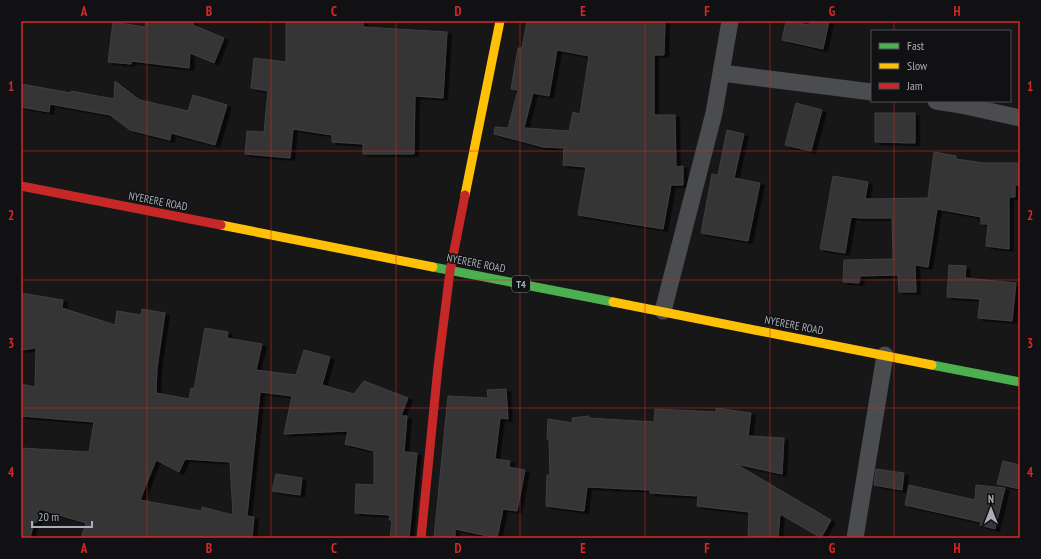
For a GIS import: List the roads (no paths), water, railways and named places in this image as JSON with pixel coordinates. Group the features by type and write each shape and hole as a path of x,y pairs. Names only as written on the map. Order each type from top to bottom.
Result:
{"main road":[{"path":"421,538 438,366 450,271 500,21"},
{"name":"NYERERE ROAD","path":"21,186 1020,382"}],"street":[{"path":"663,311 702,166 722,73 730,21"},
{"path":"722,73 871,92"},
{"path":"944,102 1020,115"},
{"path":"855,538 885,355"}]}
